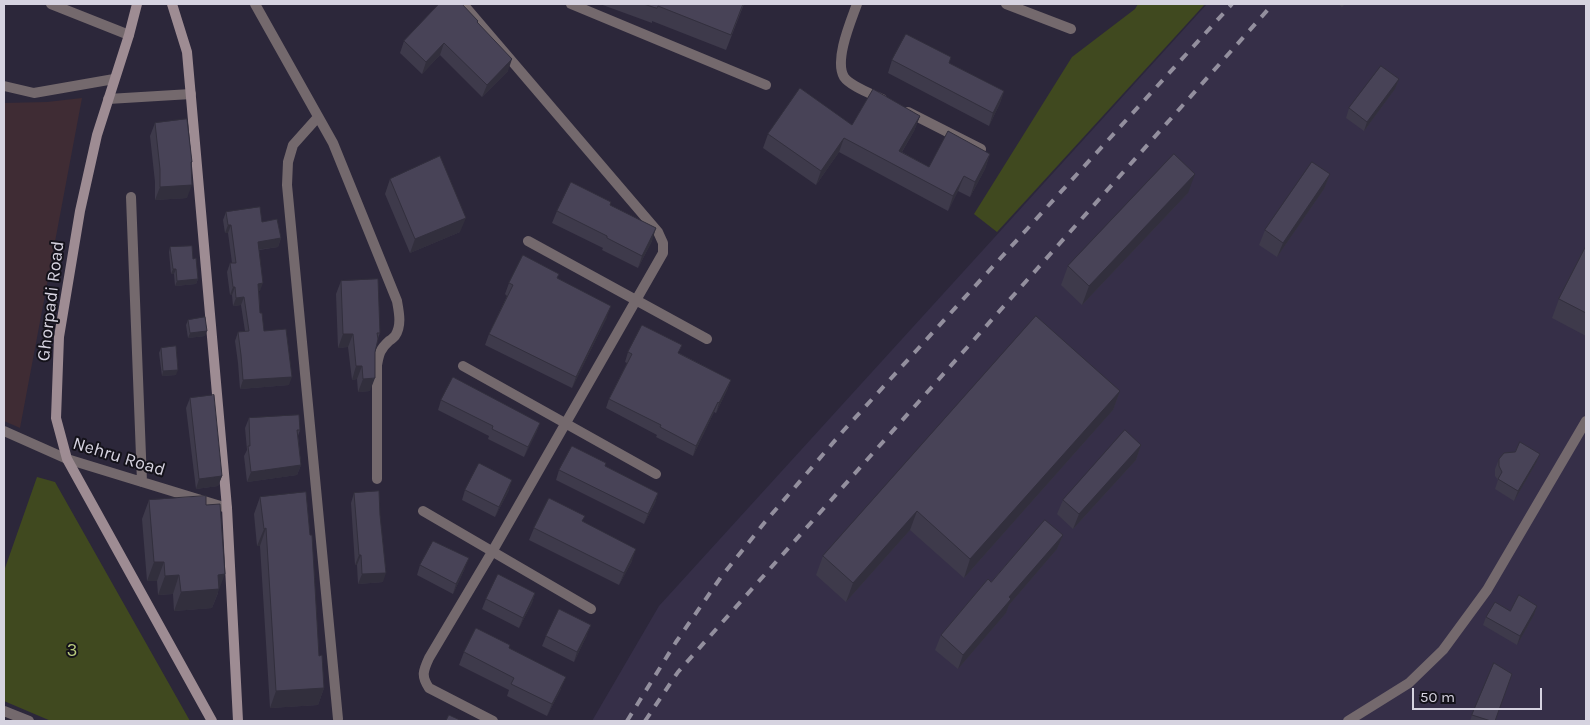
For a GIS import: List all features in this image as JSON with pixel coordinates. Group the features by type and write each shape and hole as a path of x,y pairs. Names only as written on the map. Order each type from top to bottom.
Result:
{"main road":[{"name":"Ghorpadi Road","path":"137,4 130,35 97,135 80,211 59,337 56,418 67,459 212,721"},
{"path":"172,4 187,52 191,94 227,508 238,721"}],"street":[{"path":"51,4 130,35"},
{"path":"255,4 332,143 397,301 399,326 395,336 383,346 379,353 377,365 377,479"},
{"path":"463,4 658,232 663,243 663,253 423,669 424,680 429,688 493,721"},
{"path":"571,4 766,85"},
{"path":"857,4 845,39 842,55 841,63 844,77 855,85 981,149"},
{"path":"1006,4 1071,29"},
{"path":"4,86 34,93 114,79"},
{"path":"108,99 191,94"},
{"path":"318,116 293,145 288,162 287,185 338,719"},
{"path":"131,197 142,482"},
{"path":"528,241 707,339"},
{"path":"463,366 656,474"},
{"path":"1348,721 1409,684 1443,650 1487,590 1586,421"},
{"name":"Nehru Road","path":"4,432 67,459 227,508"},
{"path":"423,511 591,609"},
{"path":"4,711 29,721"}],"shaded area":[{"path":"1207,4 1586,4 1586,721 592,721 659,606"},
{"path":"82,98 20,428 4,421 4,103 47,102"}],"green space":[{"path":"1138,4 1205,4 997,232 974,214 1072,57 1135,9"},
{"name":"3","path":"37,477 55,482 190,721 51,721 4,701 4,571"}],"building":[{"path":"439,4 462,4 512,59 487,85 444,43 426,62 404,41"},
{"path":"644,4 743,4 731,35 658,6 657,8"},
{"path":"906,34 951,57 949,63 1004,91 993,113 892,60"},
{"path":"1381,66 1399,79 1367,122 1349,108"},
{"path":"800,88 852,125 873,89 920,116 899,151 929,167 948,131 990,154 975,182 964,176 953,196 844,138 821,171 768,134"},
{"path":"187,119 192,162 192,185 160,187 155,123"},
{"path":"1174,154 1195,174 1089,286 1068,266"},
{"path":"440,156 466,218 415,239 390,179"},
{"path":"1312,162 1330,174 1283,243 1265,230"},
{"path":"571,182 611,202 610,205 656,228 642,256 557,211"},
{"path":"260,207 262,222 277,219 281,238 258,242 263,283 258,284 260,313 262,313 264,331 286,329 292,377 243,380 238,332 249,331 244,297 236,298 235,287 233,287 230,263 236,263 231,225 228,225 226,212"},
{"path":"192,246 193,259 196,258 198,279 177,281 170,247"},
{"path":"1586,246 1586,313 1559,299"},
{"path":"523,255 559,274 557,278 611,306 576,377 489,334 513,285 509,283"},
{"path":"378,279 380,333 377,333 375,378 363,379 362,366 356,366 353,334 343,334 341,281"},
{"path":"1036,316 1120,391 970,559 917,511 853,583 823,556"},
{"path":"205,317 207,331 190,333 188,320"},
{"path":"642,325 682,345 678,353 731,380 696,446 660,427 661,425 609,399 632,354 628,352"},
{"path":"176,346 178,370 163,371 161,348"},
{"path":"453,377 540,423 528,447 492,429 493,426 441,400"},
{"path":"214,395 222,476 199,479 190,398"},
{"path":"299,415 300,430 297,430 301,465 251,472 248,446 250,446 249,418"},
{"path":"1125,430 1141,445 1079,514 1063,500"},
{"path":"1520,442 1540,454 1518,491 1498,479 1502,472 1499,466 1499,459 1504,453 1515,452"},
{"path":"572,446 606,463 605,466 658,493 648,514 559,470"},
{"path":"479,463 512,480 499,507 465,490"},
{"path":"379,491 386,573 362,574 354,493"},
{"path":"306,492 310,535 312,535 319,656 322,655 324,688 276,691 266,528 264,529 260,497"},
{"path":"206,496 206,505 220,504 225,574 218,575 219,589 181,592 179,575 165,576 164,562 154,562 149,500"},
{"path":"549,498 585,516 582,521 636,549 624,573 534,528"},
{"path":"1045,520 1063,535 1009,597 1011,599 963,655 941,635 988,579 991,582"},
{"path":"433,541 469,558 456,584 420,565"},
{"path":"498,574 535,593 523,618 486,599"},
{"path":"1519,595 1537,606 1520,636 1486,617 1495,602 1510,611"},
{"path":"559,609 591,625 577,652 546,636"},
{"path":"476,628 510,645 509,648 566,677 552,704 511,684 514,678 464,652"},
{"path":"1494,663 1512,674 1495,721 1491,721 1472,715"},
{"path":"449,715 462,721 446,721"}],"railway":[{"path":"627,721 676,642 721,577 765,522 844,430 1232,4"},
{"path":"645,721 678,672 1273,4"}]}
